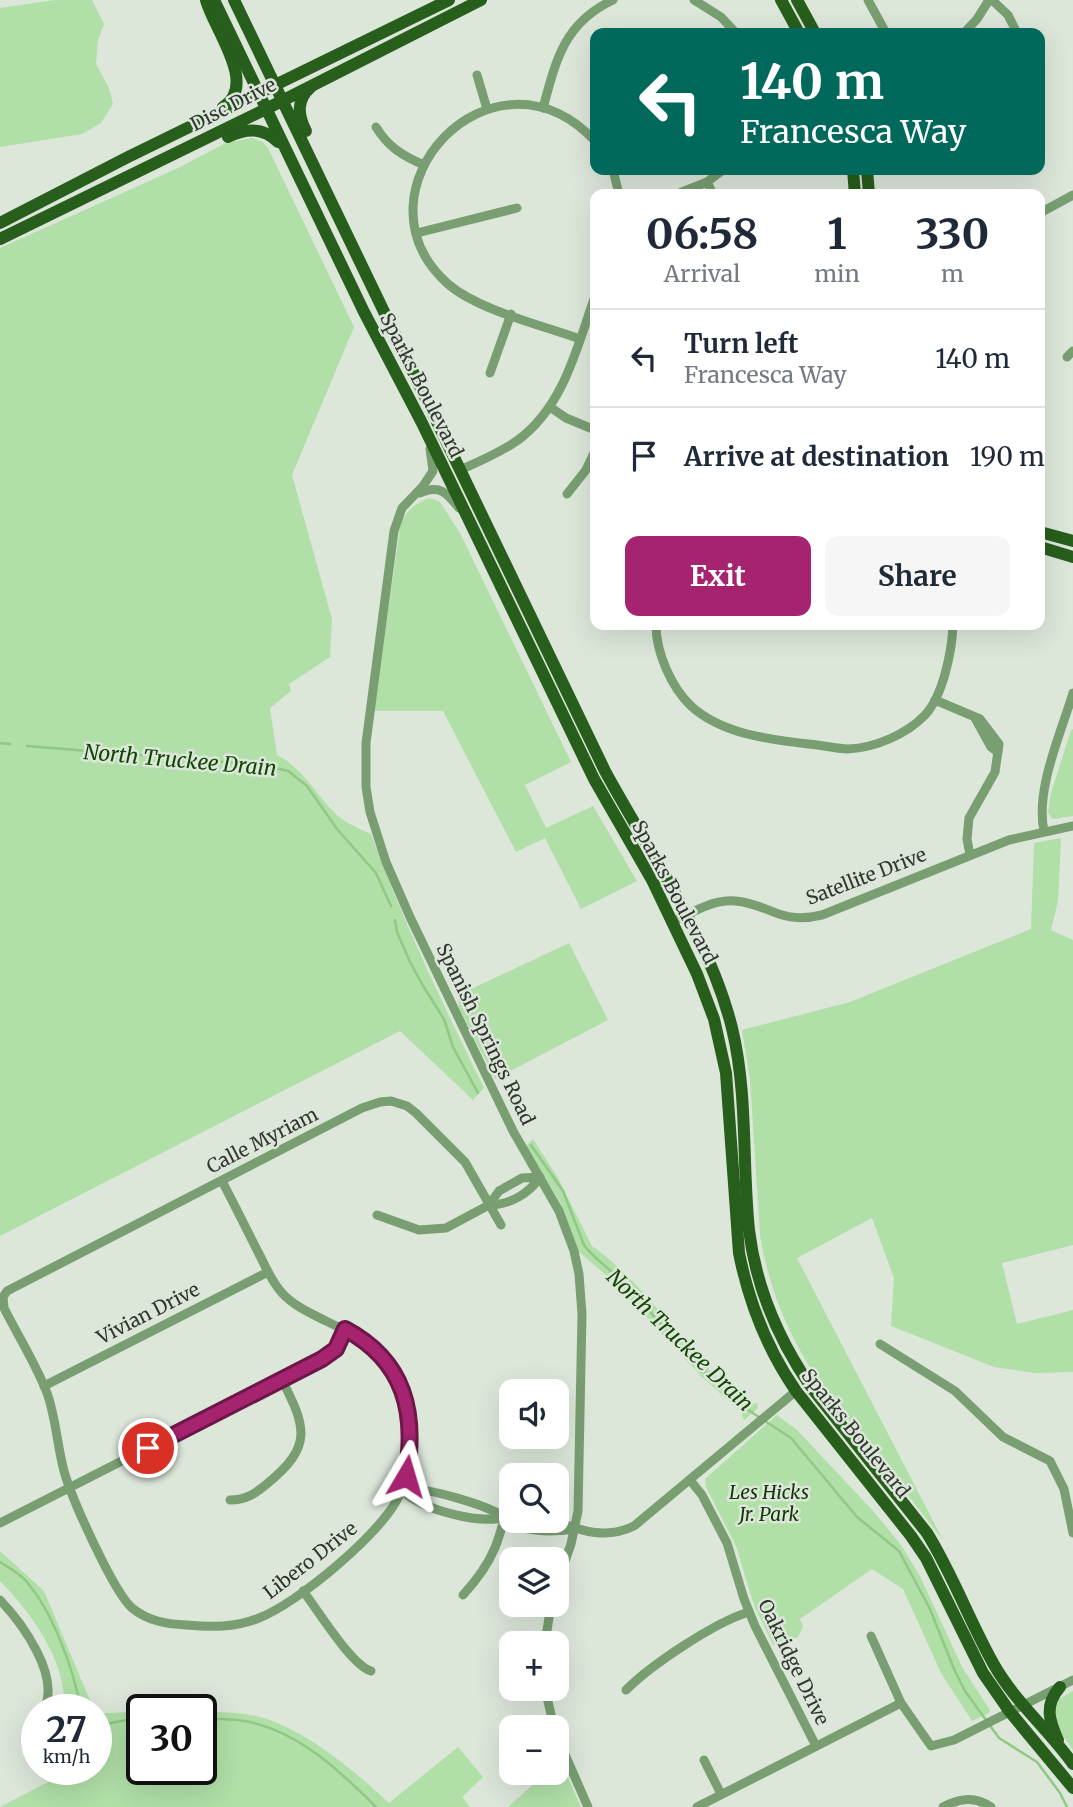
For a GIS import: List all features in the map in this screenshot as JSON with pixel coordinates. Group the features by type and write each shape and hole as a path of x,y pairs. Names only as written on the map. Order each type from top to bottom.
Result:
{"main road":[{"path":"199,122 229,104 237,88 232,58 206,0"},
{"name":"Sparks Boulevard","path":"214,0 594,779 652,880 706,994 726,1073 736,1228 744,1279 761,1331 783,1373 796,1391 896,1514 926,1558 983,1673 1010,1712 1073,1788"},
{"name":"Sparks Boulevard","path":"234,0 605,771 685,915 713,974 731,1026 741,1079 749,1228 754,1258 760,1287 783,1342 811,1387 921,1524 940,1554 994,1664 1023,1705 1073,1763"},
{"name":"Disc Drive","path":"0,223 449,0"},
{"name":"Disc Drive","path":"0,239 481,0"},
{"path":"781,0 796,28"},
{"path":"797,0 813,28"},
{"path":"315,83 301,98 300,117 322,168 333,207"},
{"path":"143,170 195,153 234,134 251,130 268,133 288,156"},
{"path":"383,348 416,396 451,465 460,470 459,482 507,600"},
{"path":"1045,533 1073,541"},
{"path":"1045,549 1073,557"},
{"path":"783,1342 786,1358 796,1379 796,1391 806,1392 860,1457 892,1488"},
{"path":"1060,1687 1052,1695 1048,1710 1062,1750"}],"street":[{"path":"544,108 557,59 571,33 591,13 613,0"},
{"path":"694,0 721,16 732,28"},
{"path":"868,0 883,28"},
{"path":"968,28 991,0 1008,15 1014,28"},
{"path":"477,75 487,109"},
{"path":"580,339 472,300 447,283 429,260 417,233 414,206 415,191 432,150 451,129 474,114 487,109 517,105 544,108 574,122 590,136"},
{"path":"376,127 398,153 424,165"},
{"path":"690,189 716,175"},
{"path":"707,182 710,189"},
{"path":"1045,211 1073,195"},
{"path":"417,233 517,208"},
{"path":"490,373 511,314"},
{"path":"460,470 518,440 550,407 566,378 580,339 590,321"},
{"path":"550,407 566,418 590,428"},
{"name":"Spanish Springs Road","path":"424,427 433,471 398,517 366,743 366,787 370,811 383,853 406,907 501,1107 567,1229 579,1274 582,1298 579,1466 575,1529 569,1547"},
{"path":"567,494 590,462"},
{"path":"412,498 429,489 444,491 469,522"},
{"path":"656,630 669,676 681,695 693,707 727,727 774,740 849,749 888,739 909,728 926,714 935,700 946,669 952,630"},
{"path":"1044,831 1042,794 1073,693"},
{"path":"935,700 981,719 988,733 999,744 995,772 969,818 967,839 970,855"},
{"name":"Satellite Drive","path":"672,922 713,904 735,901 783,917 809,918 822,915 1009,840 1073,826"},
{"name":"Calle Myriam","path":"4,1297 7,1291 21,1282 362,1108 380,1102 391,1101 416,1113 459,1155 501,1225"},
{"path":"489,1205 499,1191 522,1178 540,1177"},
{"path":"377,1215 410,1227 429,1230 454,1224 489,1205 506,1203 530,1190 540,1177"},
{"name":"Libero Drive","path":"4,1297 4,1308 44,1386 69,1488 122,1597 149,1619 170,1624 205,1627 233,1625 270,1614 303,1591 376,1530 402,1490 408,1461 410,1428 402,1390 383,1357 367,1342 298,1307 281,1293 222,1181"},
{"name":"Vivian Drive","path":"44,1386 268,1272"},
{"path":"0,1523 330,1354 340,1343 345,1329"},
{"path":"880,1344 955,1391 1003,1437 1050,1461 1065,1489 1073,1533"},
{"path":"230,1500 241,1500 254,1494 286,1468 297,1452 301,1435 299,1416 282,1380"},
{"path":"569,1526 602,1534 626,1530 645,1519 796,1391"},
{"name":"Oakridge Drive","path":"690,1480 702,1495 731,1551 749,1612 816,1746"},
{"path":"402,1490 416,1502 450,1512 485,1520 499,1518"},
{"path":"569,1529 575,1529"},
{"path":"463,1595 490,1561 502,1533"},
{"path":"303,1591 354,1659 364,1669 371,1671"},
{"path":"0,1600 21,1626 36,1652 47,1682 48,1694"},
{"path":"626,1690 641,1676 724,1621 749,1612"},
{"path":"872,1636 901,1703 931,1746 943,1745 1073,1681"},
{"path":"697,1807 901,1703"},
{"path":"704,1760 721,1794"},
{"path":"569,1764 588,1807"},
{"path":"943,1807 968,1799 978,1800 991,1807"}],"green space":[{"path":"55,0 92,0 104,24 98,40 96,64 109,88 113,104 101,123 82,134 0,147 0,8"},
{"path":"252,138 263,142 268,148 354,327 292,475 332,619 330,657 289,684 291,691 270,708 277,755 295,767 340,817 371,834 424,962 484,1088 473,1100 400,1031 0,1236 0,248 176,169 226,143"},
{"path":"429,498 440,502 460,533 571,762 525,785 546,828 593,806 637,881 581,909 545,838 516,852 443,711 374,711 400,528 410,509"},
{"path":"1073,729 1073,816 1052,819 1048,812 1051,793"},
{"path":"1061,838 1058,901 1051,930 1073,940 1073,1245 1002,1263 1017,1324 1073,1310 1073,1372 1035,1373 994,1367 891,1326 894,1278 872,1218 797,1258 943,1540 820,1383 782,1312 769,1275 760,1235 750,1079 742,1030 850,1002 1031,929 1034,843"},
{"path":"569,943 608,1020 495,1079 459,1008 458,999 471,989"},
{"path":"533,1139 558,1178 592,1246 633,1282 727,1387 747,1405 758,1403 757,1409 744,1420 741,1412 702,1377 613,1281 578,1251 560,1202 526,1146"},
{"name":"Les Hicks Jr. Park","path":"777,1415 797,1430 875,1513 901,1545 920,1576 962,1667 990,1710 989,1713 972,1721 941,1673 903,1589 872,1569 800,1619 803,1627 798,1637 773,1645 754,1605 736,1546 706,1487 705,1479"},
{"path":"0,1551 44,1591 87,1694 64,1694 60,1674 45,1640 24,1608 0,1581"},
{"path":"1073,1691 1073,1750 1059,1727 1055,1708 1056,1701"},
{"path":"126,1712 126,1785 217,1785 217,1712 260,1717 294,1731 346,1765 389,1803 458,1747 483,1777 462,1797 470,1807 0,1807 42,1785 112,1785 112,1713"},
{"path":"569,1780 581,1807 508,1807 533,1785 569,1785"}],"waterway":[{"name":"North Truckee Drain","path":"0,743 10,744"},
{"name":"North Truckee Drain","path":"27,746 263,765 288,771 307,786 337,829 376,873 391,906"},
{"name":"North Truckee Drain","path":"395,920 397,932 410,962 444,1019 453,1047 478,1093"},
{"name":"North Truckee Drain","path":"531,1145 563,1191 588,1250 626,1285 706,1373 760,1418"},
{"name":"North Truckee Drain","path":"765,1421 791,1438 857,1517 899,1551 930,1609 965,1691 999,1738 1037,1762 1067,1807"},
{"path":"0,1562 23,1578 45,1609 68,1660 77,1694"},
{"path":"217,1719 244,1721 268,1727 303,1744 349,1780 376,1807"},
{"path":"112,1723 126,1720"}],"route":[{"path":"148,1448 322,1359 336,1349 345,1329 367,1342 383,1357 402,1390 410,1428 406,1476"}]}
